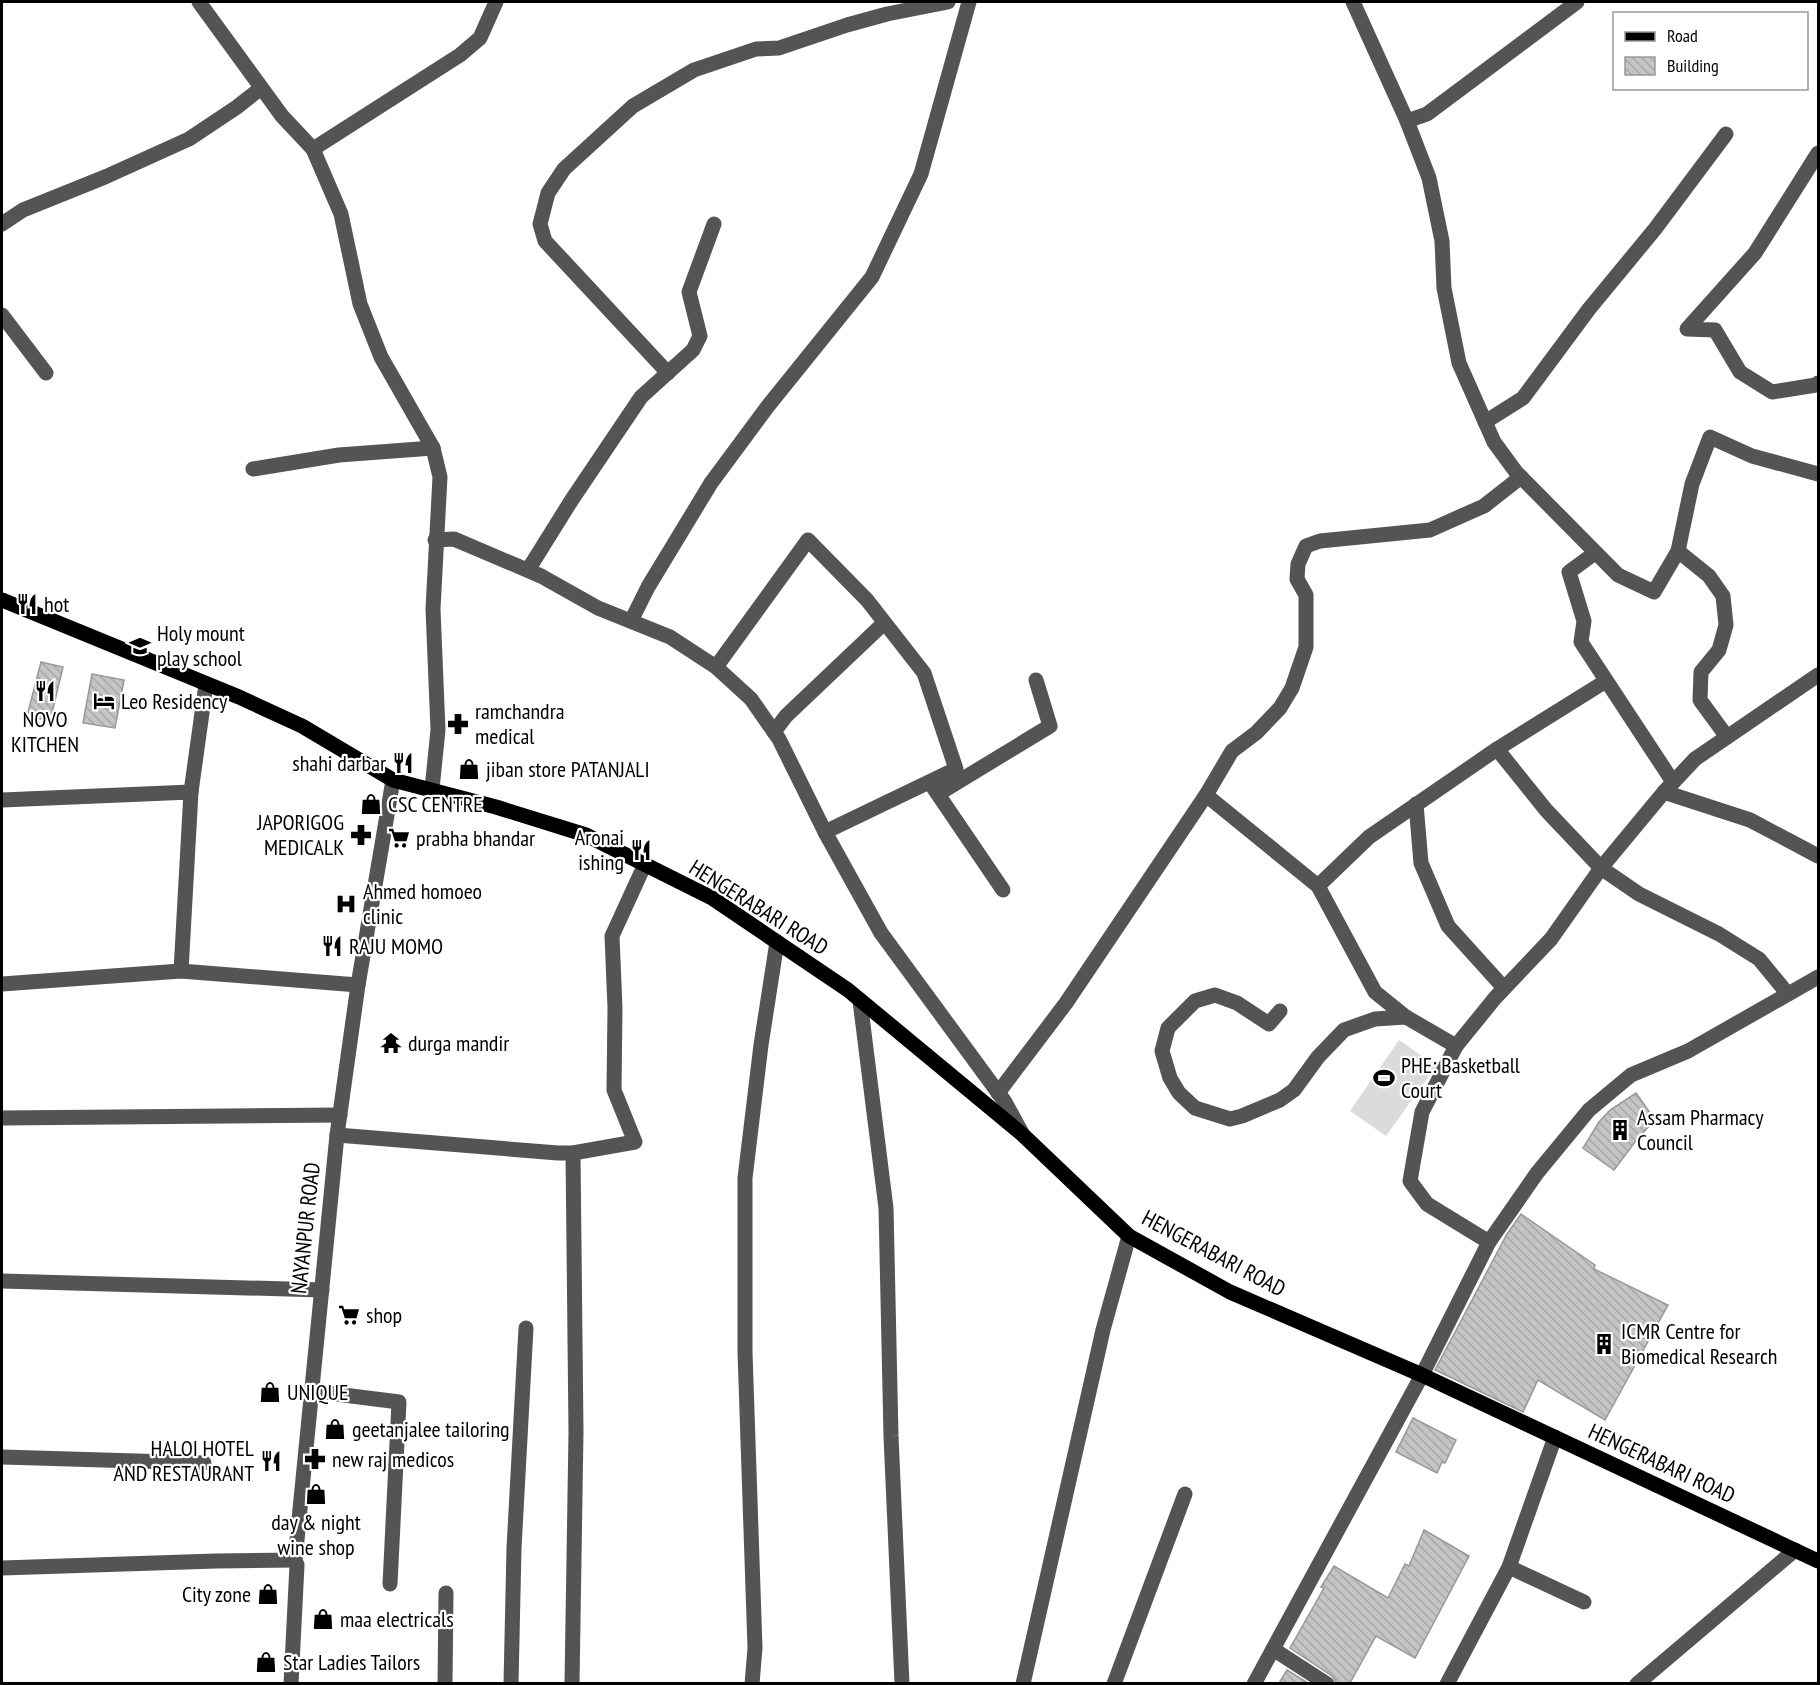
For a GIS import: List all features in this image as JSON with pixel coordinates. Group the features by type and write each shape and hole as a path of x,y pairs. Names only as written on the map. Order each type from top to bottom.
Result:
{"main road":[{"name":"HENGERABARI ROAD","path":"2,600 302,726 393,780 496,807 586,835 712,898 860,1001 1023,1135 1129,1236 1230,1292 1422,1375 1818,1562"}],"street":[{"path":"199,2 282,116 313,149 341,214 360,304 377,347 433,448 440,477 433,609 438,730 432,789"},
{"path":"313,149 460,55 480,38 496,2"},
{"path":"668,373 545,241 540,224 548,193 564,169 633,106 694,70 756,48 779,48 847,24 948,2"},
{"path":"631,621 648,587 711,483 768,406 872,277 921,174 969,2"},
{"path":"1353,2 1407,121 1429,178 1442,241 1444,288 1459,363 1494,442 1521,477 1595,553 1618,575 1654,592 1678,551 1692,484 1710,437 1752,456 1818,474"},
{"path":"1407,121 1427,114 1577,2"},
{"path":"2,224 23,210 105,177 189,139 261,88"},
{"path":"1485,422 1523,398 1589,309 1655,229 1726,134"},
{"path":"1818,153 1755,253 1687,329 1715,330 1740,372 1772,392 1818,383"},
{"path":"528,570 641,397 693,350 700,336 689,292 714,224"},
{"path":"2,315 46,373"},
{"path":"253,469 339,455 433,448"},
{"path":"998,1093 1066,1003 1206,795 1232,751 1256,733 1280,708 1292,688 1306,647 1306,595 1297,579 1298,564 1306,546 1320,541 1430,530 1484,506 1521,477"},
{"path":"435,540 454,539 528,570 598,608 670,637 716,667 751,699 774,732 825,832 881,933 998,1093 1023,1135"},
{"path":"716,667 807,540 867,600 924,673 956,769 934,788"},
{"path":"1678,551 1709,576 1723,596 1726,625 1719,650 1701,672 1700,700 1727,737"},
{"path":"1595,553 1569,572 1584,621 1581,642 1669,787 1750,820 1818,856"},
{"path":"774,732 786,716 884,623"},
{"path":"1489,1242 1427,1204 1410,1181 1422,1112 1456,1046 1504,988 1551,939 1601,868 1695,759 1818,675"},
{"path":"825,832 934,788 1050,726 1036,680"},
{"path":"1318,886 1369,837 1497,749 1606,681"},
{"path":"181,970 191,792 206,684"},
{"path":"1497,749 1546,810 1601,868 1639,894 1719,934 1759,959 1787,993"},
{"name":"NAYANPUR ROAD","path":"291,1683 297,1565 295,1560 337,1135 358,985 393,780"},
{"path":"934,788 1003,890"},
{"path":"2,800 191,792"},
{"path":"1206,795 1318,886 1375,992 1406,1017 1456,1046"},
{"path":"1416,804 1421,863 1448,926 1504,988"},
{"path":"337,1135 573,1153 635,1142 614,1090 615,1008 612,936 645,864"},
{"path":"752,1683 754,1648 745,1352 745,1178 761,1045 777,942"},
{"path":"2,984 181,970 358,985"},
{"path":"1254,1683 1422,1375 1489,1242 1537,1173 1589,1110 1631,1075 1688,1051 1818,977"},
{"path":"1280,1011 1269,1024 1237,1003 1215,995 1195,1001 1168,1028 1162,1051 1170,1078 1179,1093 1195,1108 1230,1119 1242,1116 1280,1100 1294,1090 1318,1057 1344,1030 1375,1019 1406,1017"},
{"path":"860,1001 886,1208 891,1436 902,1683"},
{"path":"2,1119 340,1115"},
{"path":"572,1683 576,1432 573,1153"},
{"path":"1023,1683 1103,1330 1129,1236"},
{"path":"2,1281 322,1290"},
{"path":"511,1683 514,1548 526,1328"},
{"path":"312,1391 399,1402 390,1584"},
{"path":"1447,1683 1509,1567 1555,1437"},
{"path":"2,1457 204,1463"},
{"path":"1114,1683 1185,1494"},
{"path":"1637,1683 1795,1550"},
{"path":"2,1568 295,1560"},
{"path":"1509,1567 1584,1602"},
{"path":"445,1683 446,1593"},
{"path":"1273,1649 1327,1683"}],"shaded area":[{"path":"1399,1040 1436,1066 1386,1136 1350,1111"}],"building":[{"name":"NOVO KITCHEN","path":"41,662 63,667 50,721 27,716"},
{"name":"Leo Residency","path":"92,674 124,680 115,728 83,723"},
{"name":"Assam Pharmacy Council","path":"1636,1093 1655,1120 1614,1170 1583,1148 1599,1122 1610,1110"},
{"path":"1521,1214 1595,1265 1594,1269 1668,1305 1605,1420 1538,1380 1523,1412 1435,1370 1507,1234"},
{"path":"1413,1418 1456,1440 1445,1463 1442,1462 1437,1473 1396,1452"},
{"path":"1424,1530 1469,1556 1415,1658 1376,1636 1350,1683 1337,1683 1332,1676 1290,1648 1334,1566 1388,1598 1405,1564 1409,1566"},
{"path":"1287,1670 1308,1683 1279,1683"}],"place":[{"name":"hot","path":"27,604"},
{"name":"Holy mount play school","path":"140,646"},
{"name":"NOVO KITCHEN","path":"45,691"},
{"name":"Leo Residency","path":"104,701"},
{"name":"ramchandra medical","path":"458,724"},
{"name":"shahi darbar","path":"403,763"},
{"name":"jiban store PATANJALI","path":"469,769"},
{"name":"CSC CENTRE","path":"371,804"},
{"name":"JAPORIGOG MEDICALK","path":"361,835"},
{"name":"prabha bhandar","path":"399,838"},
{"name":"Aronai ishing","path":"641,850"},
{"name":"Ahmed homoeo clinic","path":"346,904"},
{"name":"RAJU MOMO","path":"332,946"},
{"name":"durga mandir","path":"391,1043"},
{"name":"PHE: Basketball Court","path":"1384,1078"},
{"name":"Assam Pharmacy Council","path":"1620,1130"},
{"name":"shop","path":"349,1315"},
{"name":"ICMR Centre for Biomedical Research","path":"1604,1344"},
{"name":"UNIQUE","path":"270,1392"},
{"name":"geetanjalee tailoring","path":"335,1429"},
{"name":"new raj medicos","path":"315,1459"},
{"name":"HALOI HOTEL AND RESTAURANT","path":"271,1461"},
{"name":"day & night wine shop","path":"316,1494"},
{"name":"City zone","path":"268,1594"},
{"name":"maa electricals","path":"323,1619"},
{"name":"Star Ladies Tailors","path":"266,1662"}]}
